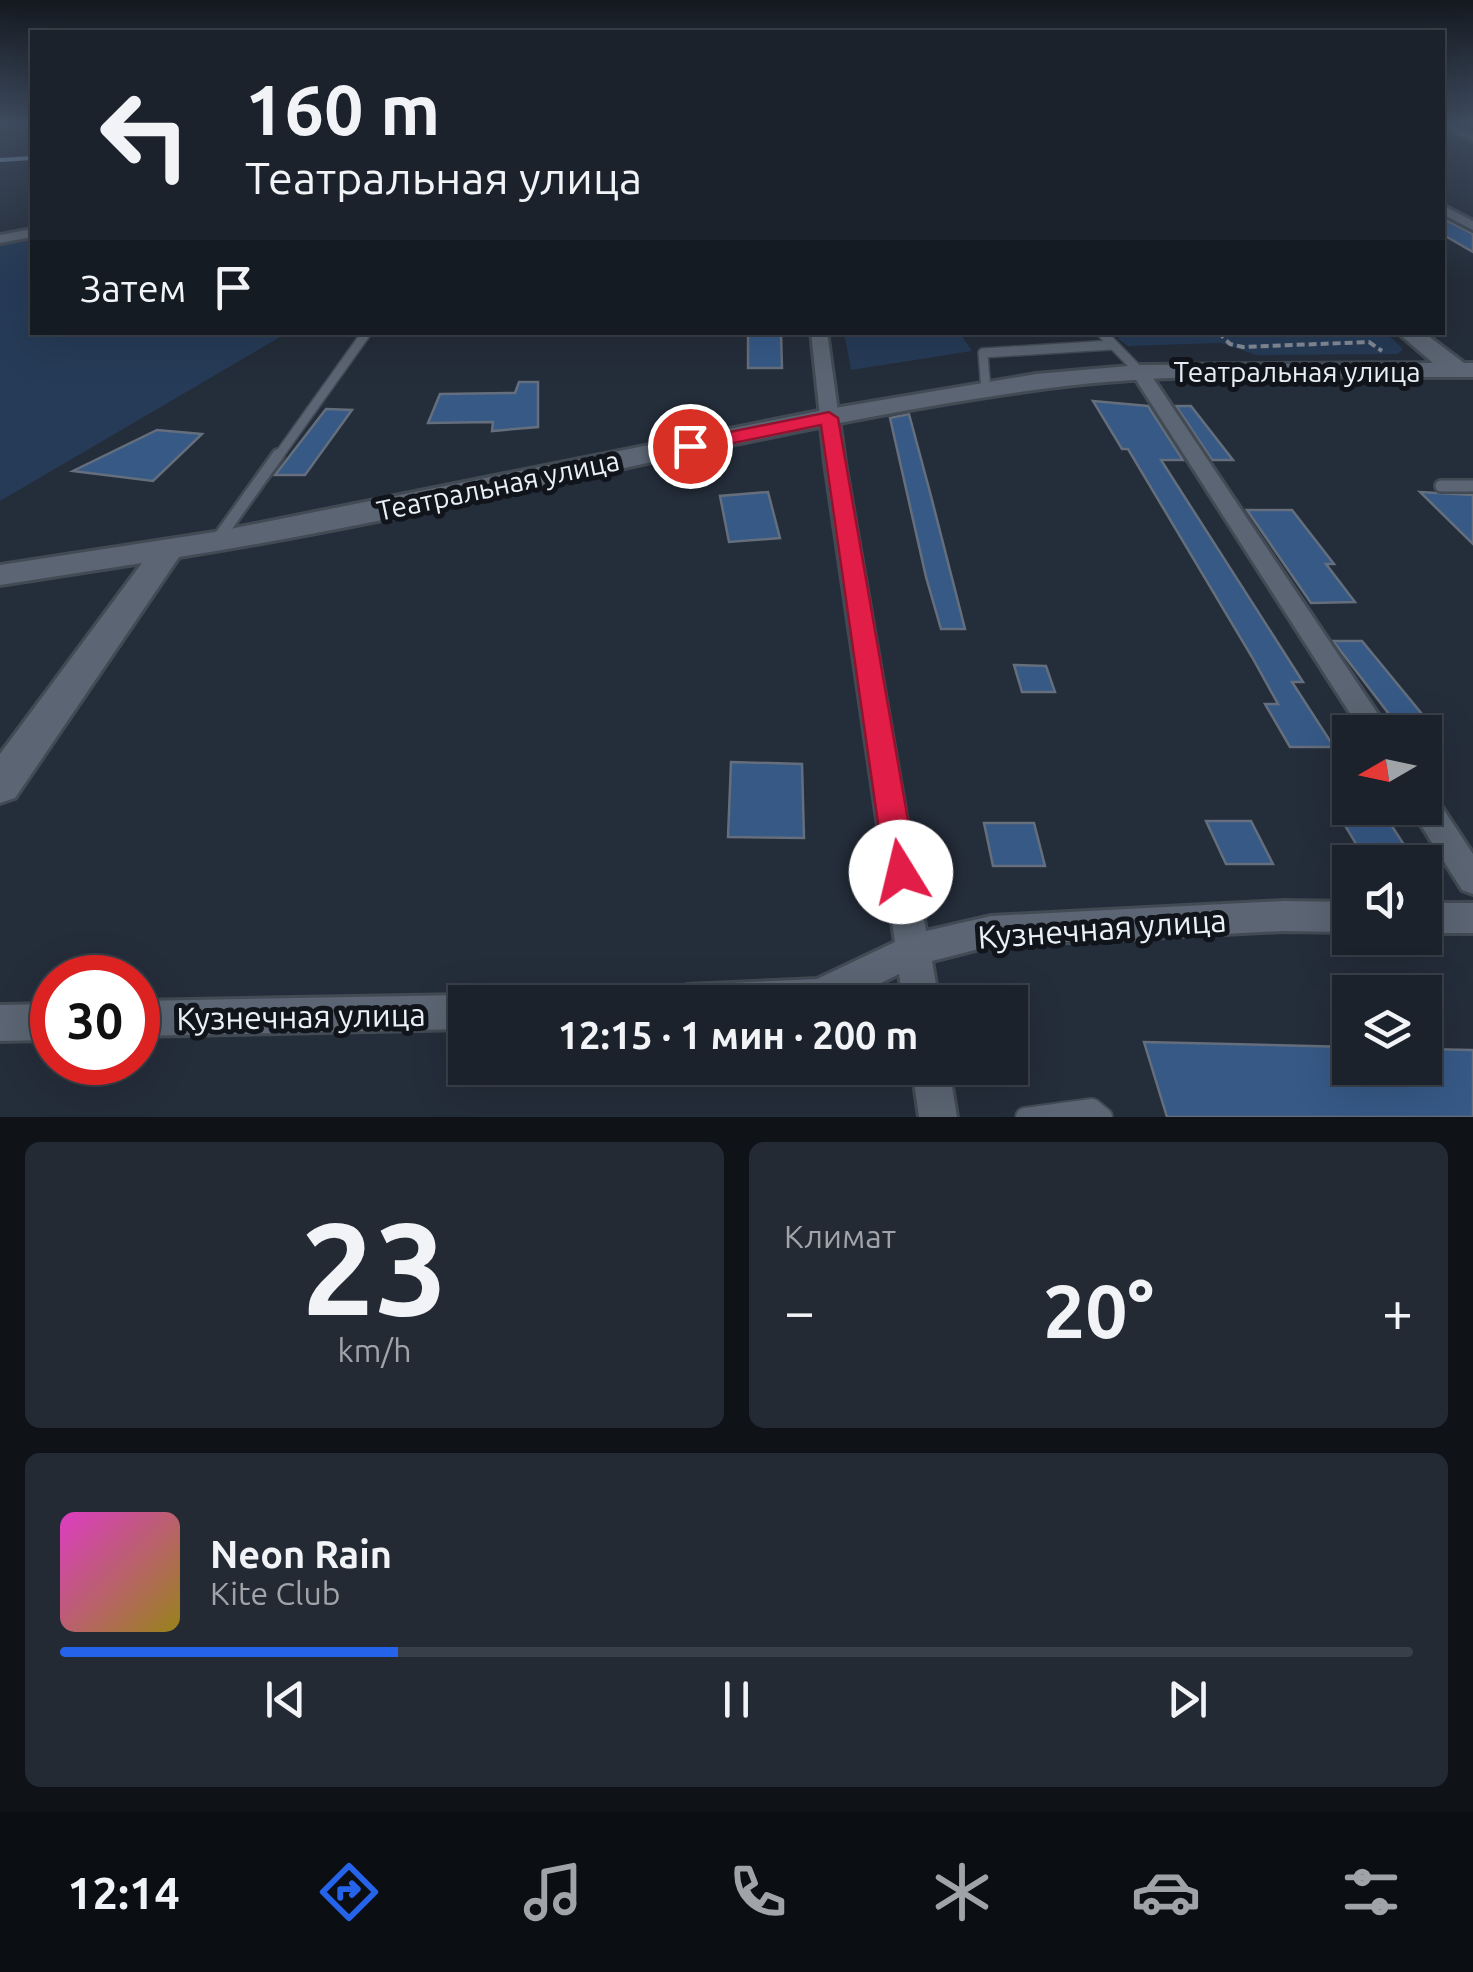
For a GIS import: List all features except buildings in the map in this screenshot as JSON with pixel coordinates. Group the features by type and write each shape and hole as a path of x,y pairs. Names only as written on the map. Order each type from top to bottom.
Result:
{"main road":[{"path":"1412,335 1468,374"},
{"name":"Театральная улица","path":"0,575 216,542 829,418 1082,376 1140,372 1468,374"},
{"path":"0,786 168,550"}],"street":[{"path":"1445,210 1473,226"},
{"path":"0,238 30,233"},
{"path":"819,335 829,418 919,985"},
{"path":"1140,372 1365,715"},
{"path":"1437,825 1473,880"},
{"name":"Кузнечная улица","path":"842,985 914,950 991,931 1332,917"},
{"path":"1442,918 1473,918"},
{"name":"Кузнечная улица","path":"160,1019 448,1012"},
{"path":"0,1023 30,1022"},
{"path":"933,1085 938,1117"}],"lane":[{"path":"216,542 365,335"},
{"path":"1103,335 1140,372"},
{"path":"986,391 983,353 1110,345"},
{"path":"1441,486 1473,486"},
{"path":"1025,1117 1092,1108 1103,1117"}],"path":[{"path":"1221,335 1230,344 1242,347 1370,342 1394,360"}],"shaded area":[{"path":"30,239 30,335 284,335 0,501 0,244"},
{"path":"844,335 961,335 972,351 851,370"},
{"path":"1120,335 1388,335 1403,349 1398,354 1256,355 1221,343 1128,346 1118,339"}],"route":[{"path":"690,446 829,418 901,872"}]}
